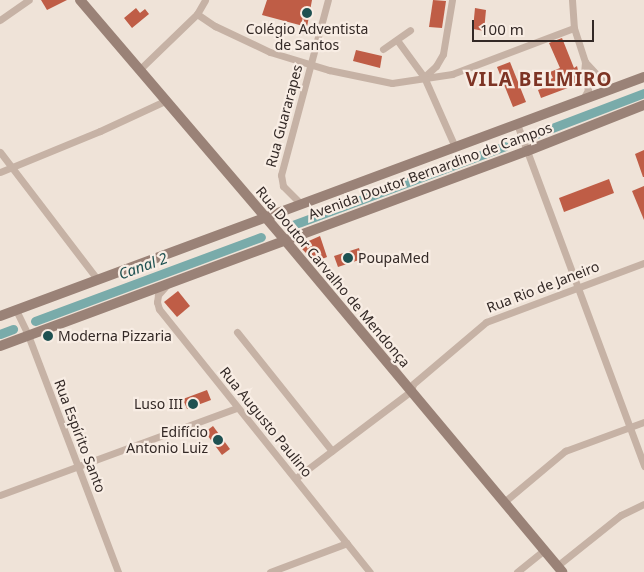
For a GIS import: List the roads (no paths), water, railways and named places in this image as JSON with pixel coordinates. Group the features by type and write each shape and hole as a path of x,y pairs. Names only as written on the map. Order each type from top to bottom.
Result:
{"main road":[{"name":"Rua Doutor Carvalho de Mendonça","path":"80,0 284,239 560,569"},
{"name":"Avenida Doutor Bernardino de Campos","path":"0,316 300,203 644,77"},
{"name":"Avenida Doutor Bernardino de Campos","path":"0,346 284,239 527,151 644,104"}],"street":[{"path":"0,20 29,0"},
{"path":"139,70 197,14 205,0"},
{"name":"Rua Guararapes","path":"300,203 283,186 281,175 328,0"},
{"path":"424,77 436,66 443,54 452,0"},
{"path":"572,0 574,28 585,62 584,74 588,90 587,95 581,101"},
{"path":"197,14 215,26 270,52 380,82 392,83 452,74 574,28"},
{"path":"383,49 410,30"},
{"path":"397,40 424,77 455,147"},
{"path":"585,62 611,90"},
{"path":"0,172 165,101"},
{"path":"517,124 644,466"},
{"path":"0,152 98,280"},
{"name":"Rua Rio de Janeiro","path":"296,478 411,391 413,384 486,322 644,263"},
{"name":"Rua Augusto Paulino","path":"166,285 158,295 156,302 159,309 370,572"},
{"name":"Rua Espírito Santo","path":"16,310 28,335 118,572"},
{"path":"237,332 332,451"},
{"path":"0,495 237,408"},
{"path":"504,502 565,451 644,422"},
{"path":"560,569 621,515 644,504"},
{"path":"270,572 347,543"},
{"path":"517,572 544,550"}],"waterway":[{"name":"Canal 2","path":"531,136 644,93"},
{"name":"Canal 2","path":"290,226 505,146"},
{"name":"Canal 2","path":"35,321 261,237"},
{"name":"Canal 2","path":"0,334 13,329"}],"place":[{"name":"Colégio Adventista de Santos","path":"307,13"},
{"name":"PoupaMed","path":"348,258"},
{"name":"Moderna Pizzaria","path":"48,336"},
{"name":"Luso III","path":"193,404"},
{"name":"Edifício Antonio Luiz","path":"218,440"}],"district":[{"name":"VILA BELMIRO","path":"539,80"}]}
